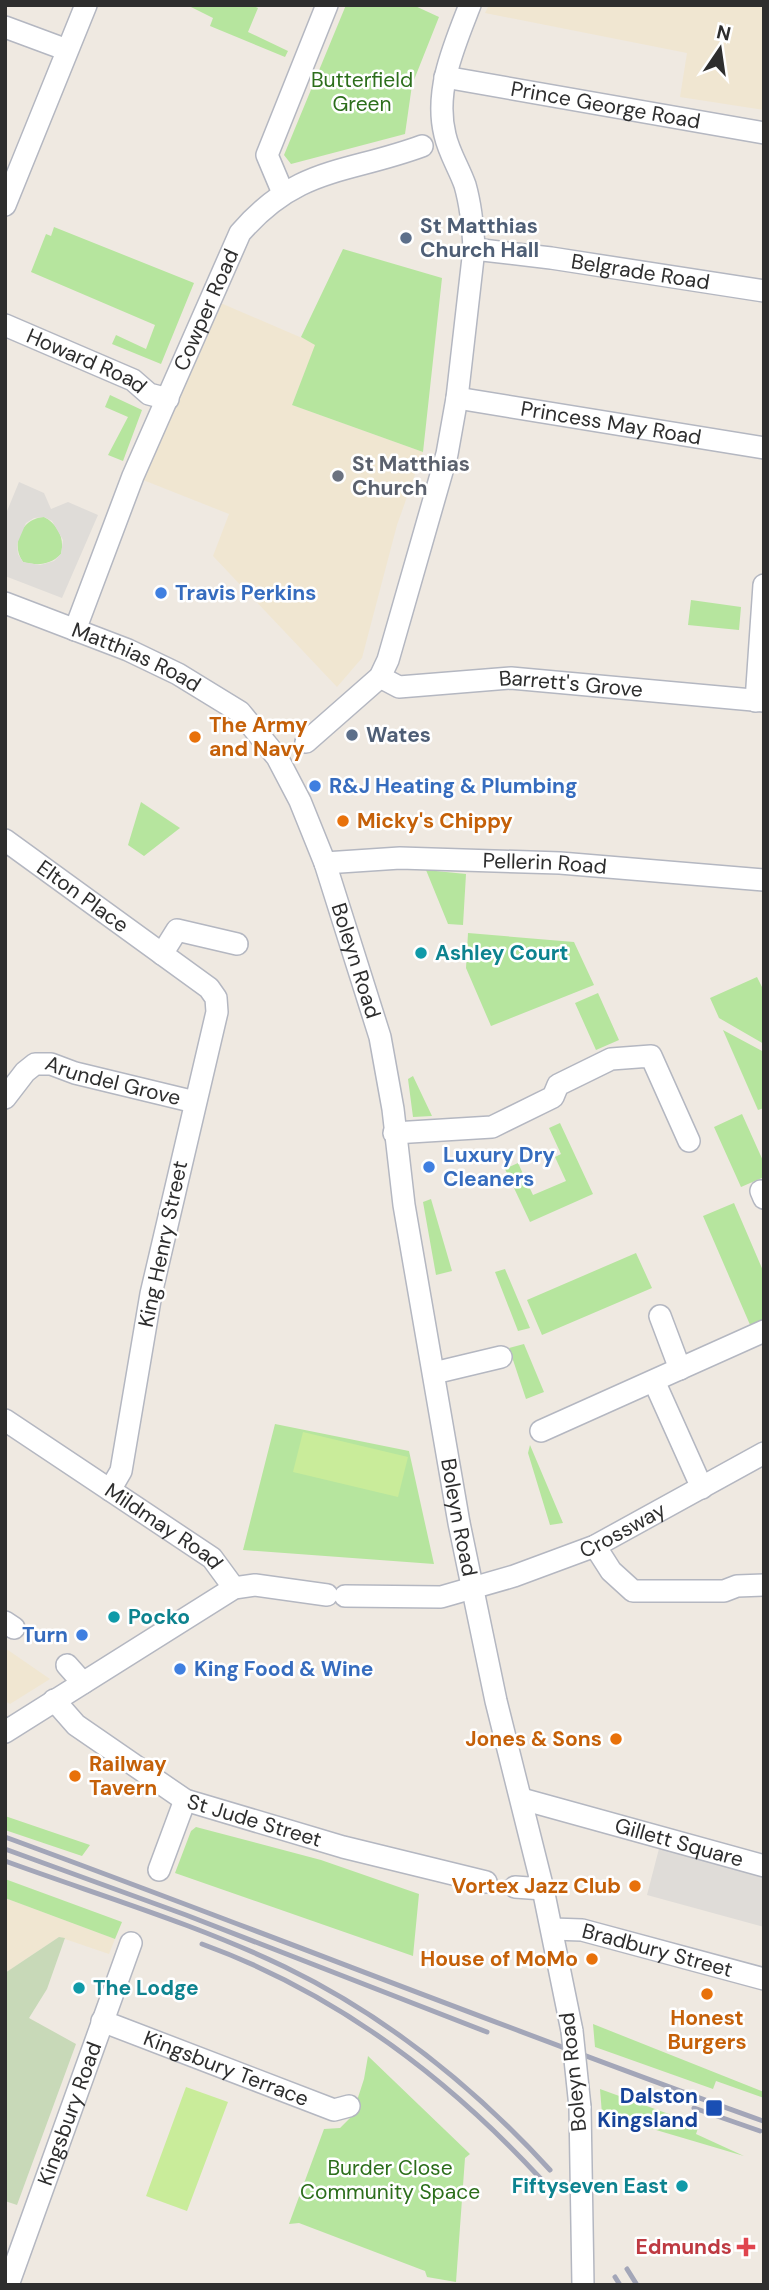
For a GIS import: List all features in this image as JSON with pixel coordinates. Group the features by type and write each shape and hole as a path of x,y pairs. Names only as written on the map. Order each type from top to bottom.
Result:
{"street":[{"path":"5,205 86,5"},
{"path":"283,192 267,155 327,5"},
{"path":"306,742 380,677 388,660 436,494 457,398 474,249 473,226 464,184 443,128 441,114 445,77 470,5"},
{"path":"5,27 67,50"},
{"name":"Prince George Road","path":"445,77 764,133"},
{"name":"Cowper Road","path":"75,630 122,502 232,246 254,217 283,192 311,178 422,146"},
{"name":"Belgrade Road","path":"474,249 551,258 764,291"},
{"name":"Howard Road","path":"5,325 133,380 149,394 168,399"},
{"name":"Princess May Road","path":"457,398 764,448"},
{"path":"760,701 764,585"},
{"name":"Matthias Road","path":"5,603 128,650 226,701 253,723 280,763"},
{"name":"Barrett's Grove","path":"380,677 399,687 510,678 760,701"},
{"name":"Boleyn Road","path":"280,763 325,863 380,1037 459,1524 496,1701 552,1929 572,2031 580,2107 583,2285"},
{"name":"Elton Place","path":"5,840 209,988 216,998"},
{"name":"Pellerin Road","path":"325,863 400,858 492,861 764,880"},
{"path":"162,954 177,930 237,944"},
{"name":"King Henry Street","path":"110,1490 121,1471 147,1314 217,1012 216,998"},
{"path":"394,1133 492,1127 553,1097 558,1085 611,1059 651,1056 689,1141"},
{"name":"Arundel Grove","path":"5,1098 25,1072 35,1065 51,1063 75,1073 195,1102"},
{"path":"660,1317 680,1369"},
{"path":"541,1431 764,1331"},
{"path":"435,1373 500,1357"},
{"path":"654,1381 702,1488"},
{"name":"Mildmay Road","path":"5,1420 212,1558 234,1588 255,1585 336,1596 441,1597 473,1589"},
{"name":"Crossway","path":"473,1589 595,1546 764,1453"},
{"path":"595,1546 611,1571 633,1591 724,1591 737,1586 764,1585"},
{"path":"5,1732 234,1588"},
{"path":"67,1665 82,1683"},
{"name":"St Jude Street","path":"54,1700 76,1725 185,1800 343,1847 485,1882"},
{"name":"Gillett Square","path":"522,1799 764,1866"},
{"path":"159,1870 185,1800"},
{"path":"515,1887 543,1889"},
{"name":"Bradbury Street","path":"552,1929 582,1930 764,1979"},
{"name":"Kingsbury Road","path":"8,2285 131,1943"},
{"name":"Kingsbury Terrace","path":"102,2021 334,2110 349,2106"}],"shaded area":[{"path":"489,5 764,5 764,110 680,97 687,53 485,13"},
{"path":"209,298 316,344 292,405 423,452 397,525 362,658 337,687 213,556 229,514 133,476"},
{"path":"19,482 44,493 51,509 68,502 98,515 62,598 5,576 5,516","holes":["44,517 52,521 63,540 61,554 54,561 40,565 23,562 18,554 17,544 26,523 34,518"]},
{"path":"5,1648 50,1679 10,1704 5,1701"},
{"path":"662,1837 764,1866 764,1927 647,1895"},
{"path":"5,1898 115,1939 109,1954 59,1937 5,1973"}],"green space":[{"path":"187,5 251,5 258,8 248,32 288,51 285,57 210,26 213,18"},
{"name":"Butterfield Green","path":"346,5 413,5 439,17 412,85 405,134 291,164 284,155"},
{"path":"54,227 194,283 161,364 112,344 116,335 146,349 155,325 31,272 46,234 51,236"},
{"path":"343,249 442,278 423,452 292,405 315,345 301,337"},
{"path":"110,395 142,410 123,461 108,455 128,417 105,407"},
{"path":"44,517 59,532 61,554 44,564 23,562 18,548 20,533 36,518"},
{"path":"691,600 741,607 739,630 688,625"},
{"path":"141,802 180,828 144,856 128,845"},
{"path":"426,870 466,874 463,925 448,924"},
{"path":"468,933 574,942 594,985 491,1026 466,968"},
{"path":"757,977 764,991 764,1044 719,1018 710,998"},
{"path":"598,993 619,1040 596,1050 575,1003"},
{"path":"723,1030 764,1052 764,1108 758,1110"},
{"path":"413,1076 432,1116 413,1117 408,1079"},
{"path":"742,1114 764,1163 764,1177 741,1187 714,1127"},
{"path":"560,1123 593,1194 530,1222 505,1169 518,1163 533,1195 566,1181 555,1157 561,1154 549,1128"},
{"path":"431,1199 452,1271 436,1275 423,1202"},
{"path":"734,1203 764,1273 764,1321 751,1327 703,1216"},
{"path":"636,1253 652,1288 542,1335 527,1300"},
{"path":"505,1269 530,1328 518,1331 495,1272"},
{"path":"524,1344 544,1392 526,1399 509,1348"},
{"path":"275,1424 409,1451 434,1564 243,1550"},
{"path":"303,1432 408,1457 398,1497 293,1472"},
{"path":"530,1445 563,1523 550,1525 528,1453"},
{"path":"5,1816 90,1845 82,1856 5,1830"},
{"path":"196,1827 321,1860 419,1894 413,1956 175,1873 191,1831"},
{"path":"5,1879 122,1922 115,1939 5,1898"},
{"path":"59,1937 65,1938 47,1989 29,2018 76,2044 17,2205 5,2201 5,1973"},
{"path":"593,2024 764,2092 764,2098 716,2081 713,2089 595,2047"},
{"name":"Burder Close Community Space","path":"368,2056 470,2154 465,2158 456,2282 427,2277 425,2271 299,2223 289,2224 324,2129 340,2128 352,2116"},
{"path":"186,2087 228,2102 187,2211 146,2196"},
{"path":"600,2089 699,2125 696,2134 744,2156 602,2114"}],"railway":[{"path":"5,1837 763,2121"},
{"path":"5,1849 186,1915 487,2032"},
{"path":"5,1861 217,1937 322,1986 427,2056 491,2110 550,2170"},
{"path":"202,1944 297,1986 385,2041 467,2106 541,2179"},
{"path":"694,2108 760,2131"},
{"path":"627,2269 637,2285"},
{"path":"615,2277 620,2285"}],"place":[{"name":"St Matthias Church Hall","path":"406,238"},
{"name":"St Matthias Church","path":"338,476"},
{"name":"Travis Perkins","path":"161,593"},
{"name":"Wates","path":"352,735"},
{"name":"The Army and Navy","path":"195,737"},
{"name":"R&J Heating & Plumbing","path":"315,786"},
{"name":"Micky's Chippy","path":"343,821"},
{"name":"Ashley Court","path":"421,953"},
{"name":"Luxury Dry Cleaners","path":"429,1167"},
{"name":"Pocko","path":"114,1617"},
{"name":"Turn","path":"82,1635"},
{"name":"King Food & Wine","path":"180,1669"},
{"name":"Jones & Sons","path":"616,1739"},
{"name":"Railway Tavern","path":"75,1776"},
{"name":"Vortex Jazz Club","path":"635,1886"},
{"name":"House of MoMo","path":"592,1959"},
{"name":"The Lodge","path":"79,1988"},
{"name":"Honest Burgers","path":"707,1994"},
{"name":"Dalston Kingsland","path":"714,2108"},
{"name":"Fiftyseven East","path":"682,2186"},
{"name":"Edmunds","path":"746,2247"}]}
